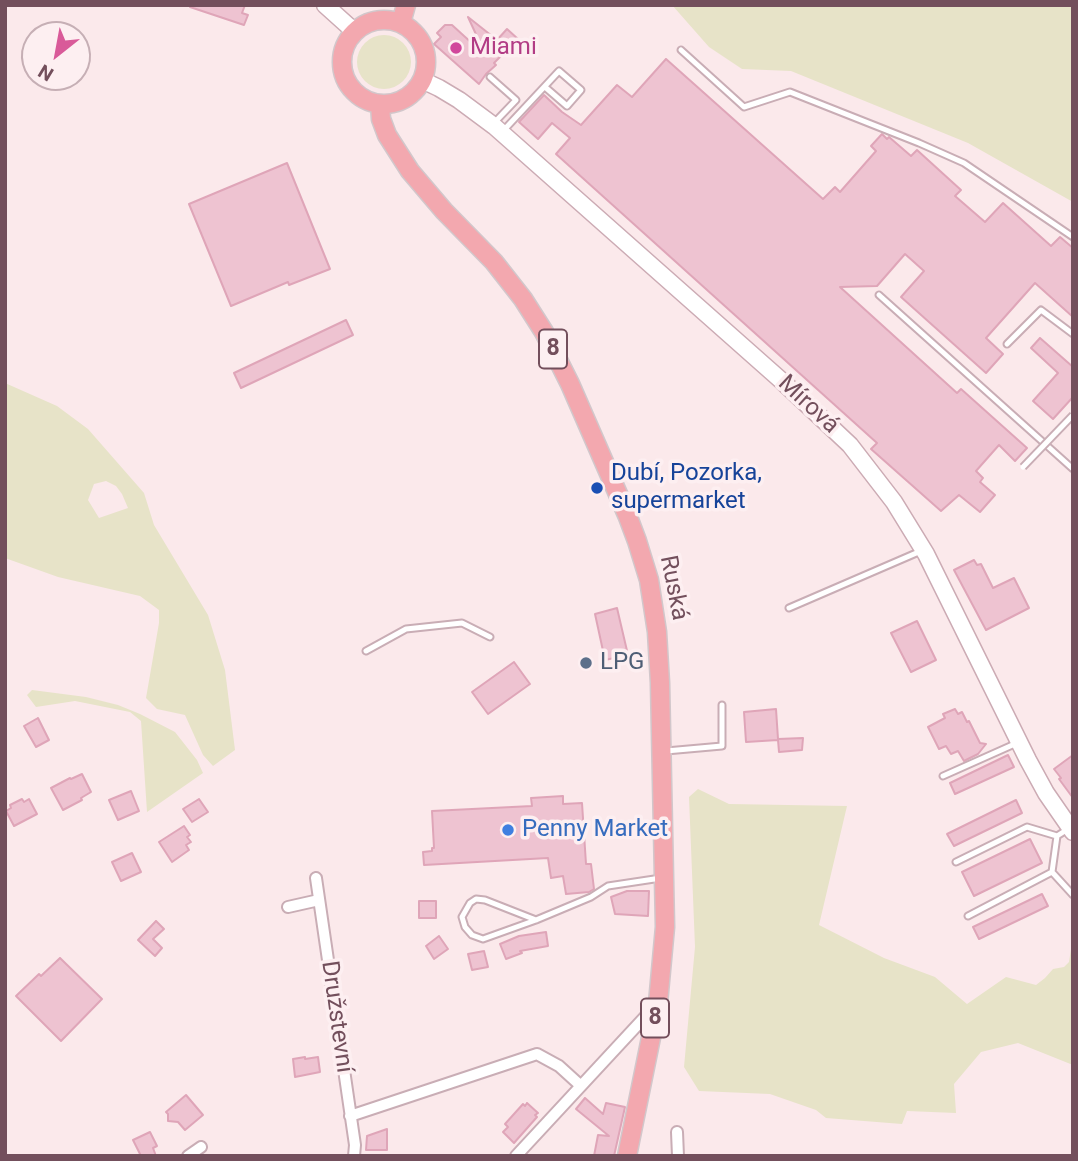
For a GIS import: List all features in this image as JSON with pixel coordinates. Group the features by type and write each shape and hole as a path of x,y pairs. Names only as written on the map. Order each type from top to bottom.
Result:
{"main road":[{"path":"401,23 406,5"},
{"path":"389,20 401,23 420,40 425,51 426,63 422,80 418,88 403,100 380,104 367,101 355,93 342,69 342,56 347,43 365,24 389,20"},
{"name":"Ruská","path":"380,104 384,127 401,158 430,196 511,282 544,332 570,384 642,555 652,599 659,659 665,927 658,1003 627,1156"}],"street":[{"path":"325,5 355,32"},
{"name":"Mírová","path":"422,80 459,100 497,129 773,373 842,437 865,463 888,493 924,550 1066,832"},
{"name":"Družstevní","path":"316,878 355,1145 354,1156"},
{"path":"288,907 319,900"},
{"path":"516,1156 658,1003"},
{"path":"350,1116 537,1054 559,1066 581,1086"},
{"path":"677,1132 678,1156"},
{"path":"188,1156 201,1146"}],"lane":[{"path":"681,50 744,107 790,92 803,97 964,163 1073,237"},
{"path":"497,129 545,87 559,71 581,90 567,106 545,87"},
{"path":"490,77 516,100 497,129"},
{"path":"879,295 1073,469"},
{"path":"1007,345 1041,310 1073,334"},
{"path":"1023,467 1073,415"},
{"path":"789,608 924,550"},
{"path":"366,651 406,629 462,623 490,637"},
{"path":"663,751 722,746 722,705"},
{"path":"943,776 1019,742"},
{"path":"956,863 1027,827 1066,832 1052,872 968,916"},
{"path":"1052,872 1073,895"},
{"path":"536,920 476,899 462,916 465,927 472,936 483,939 536,920 591,897 608,886 664,877"}],"shaded area":[{"path":"672,5 1073,5 1073,202 968,143 791,71 742,69 709,47"},
{"path":"384,35 403,43 411,62 403,81 384,89 365,81 357,62 365,43"},
{"path":"5,383 57,406 88,429 144,493 154,525 208,615 225,670 235,750 213,766 203,755 185,715 157,709 146,698 159,610 140,596 58,577 5,558","holes":["106,481 116,486 128,508 99,518 88,500 94,484"]},
{"path":"32,690 86,697 140,714 175,732 197,760 203,773 147,812 141,721 130,712 75,701 36,707 27,695"},
{"path":"698,789 729,804 847,806 819,925 884,958 935,977 967,1004 1006,977 1036,985 1053,969 1064,967 1069,962 1073,936 1073,1065 1018,1043 981,1052 954,1084 956,1113 907,1111 902,1124 826,1118 816,1110 770,1094 699,1091 684,1067 695,947 689,797"}],"building":[{"path":"190,5 245,5 242,13 248,15 244,25"},
{"path":"468,17 497,40 507,29 518,39 494,63 496,65 479,84 434,44 441,37 437,33 445,25 452,25 486,56"},
{"path":"666,59 823,199 835,187 840,192 876,151 871,146 882,134 911,156 917,150 961,190 955,196 985,222 1003,203 1051,246 1060,237 1073,248 1073,317 1035,283 986,338 1003,354 986,373 901,297 924,271 905,254 877,286 840,287 957,393 961,389 1027,448 1015,461 999,445 976,471 983,478 980,482 995,495 980,512 959,495 941,511 871,449 877,443 556,154 570,138 552,123 538,139 519,122 544,95 581,125 617,85 632,97"},
{"path":"287,163 330,269 289,285 288,282 231,306 189,204"},
{"path":"346,320 353,335 241,388 234,373"},
{"path":"1040,338 1073,367 1073,397 1053,419 1033,401 1058,373 1031,348"},
{"path":"974,560 977,565 981,564 993,588 1014,578 1029,608 986,630 954,570"},
{"path":"617,608 628,655 605,660 595,614"},
{"path":"917,621 936,660 911,672 891,633"},
{"path":"514,662 530,684 488,714 472,692"},
{"path":"776,709 778,739 803,738 802,750 779,752 778,740 746,742 744,712"},
{"path":"955,709 958,714 962,712 967,722 969,721 980,743 986,744 978,754 964,761 958,751 951,754 946,746 939,749 928,727 945,718 943,714"},
{"path":"38,718 49,740 36,747 24,726"},
{"path":"1008,755 1014,767 955,794 950,783"},
{"path":"1073,755 1073,798 1054,769"},
{"path":"82,774 91,792 63,810 51,788"},
{"path":"131,791 139,811 118,820 109,800"},
{"name":"Penny Market","path":"563,796 563,804 582,803 586,864 591,864 594,889 589,892 566,894 563,876 551,878 548,858 424,865 423,852 432,851 434,848 432,811 532,806 531,798"},
{"path":"22,799 24,802 29,799 37,814 14,826 6,811 11,808 10,805"},
{"path":"199,799 208,812 192,822 183,809"},
{"path":"1016,800 1022,813 954,846 947,834"},
{"path":"184,826 190,835 187,837 191,842 186,845 189,850 172,862 159,842"},
{"path":"1030,839 1042,863 974,896 962,872"},
{"path":"132,853 141,872 121,881 112,862"},
{"path":"627,891 649,891 648,916 615,914 611,897"},
{"path":"1042,894 1048,906 979,939 973,927"},
{"path":"419,901 436,901 436,918 419,918"},
{"path":"156,921 164,929 153,939 162,948 155,956 138,940"},
{"path":"546,932 548,946 520,951 522,953 506,959 500,944 519,936"},
{"path":"439,936 448,949 434,959 426,946"},
{"path":"484,951 488,967 472,970 468,954"},
{"path":"60,958 102,999 61,1041 16,996"},
{"path":"318,1057 320,1072 295,1077 293,1059"},
{"path":"186,1095 203,1115 185,1130 178,1122 168,1121 166,1112"},
{"path":"585,1098 603,1114 606,1103 625,1107 614,1156 594,1156 598,1135 609,1136 576,1109"},
{"path":"527,1103 538,1113 535,1115 537,1117 514,1143 503,1132 508,1127 505,1124"},
{"path":"387,1129 387,1150 366,1150 367,1136"},
{"path":"150,1132 157,1146 153,1148 156,1156 141,1156 133,1140"}],"place":[{"name":"Miami","path":"456,48"},
{"name":"Dubí, Pozorka, supermarket","path":"597,488"},
{"name":"LPG","path":"586,663"},
{"name":"Penny Market","path":"508,830"}]}
